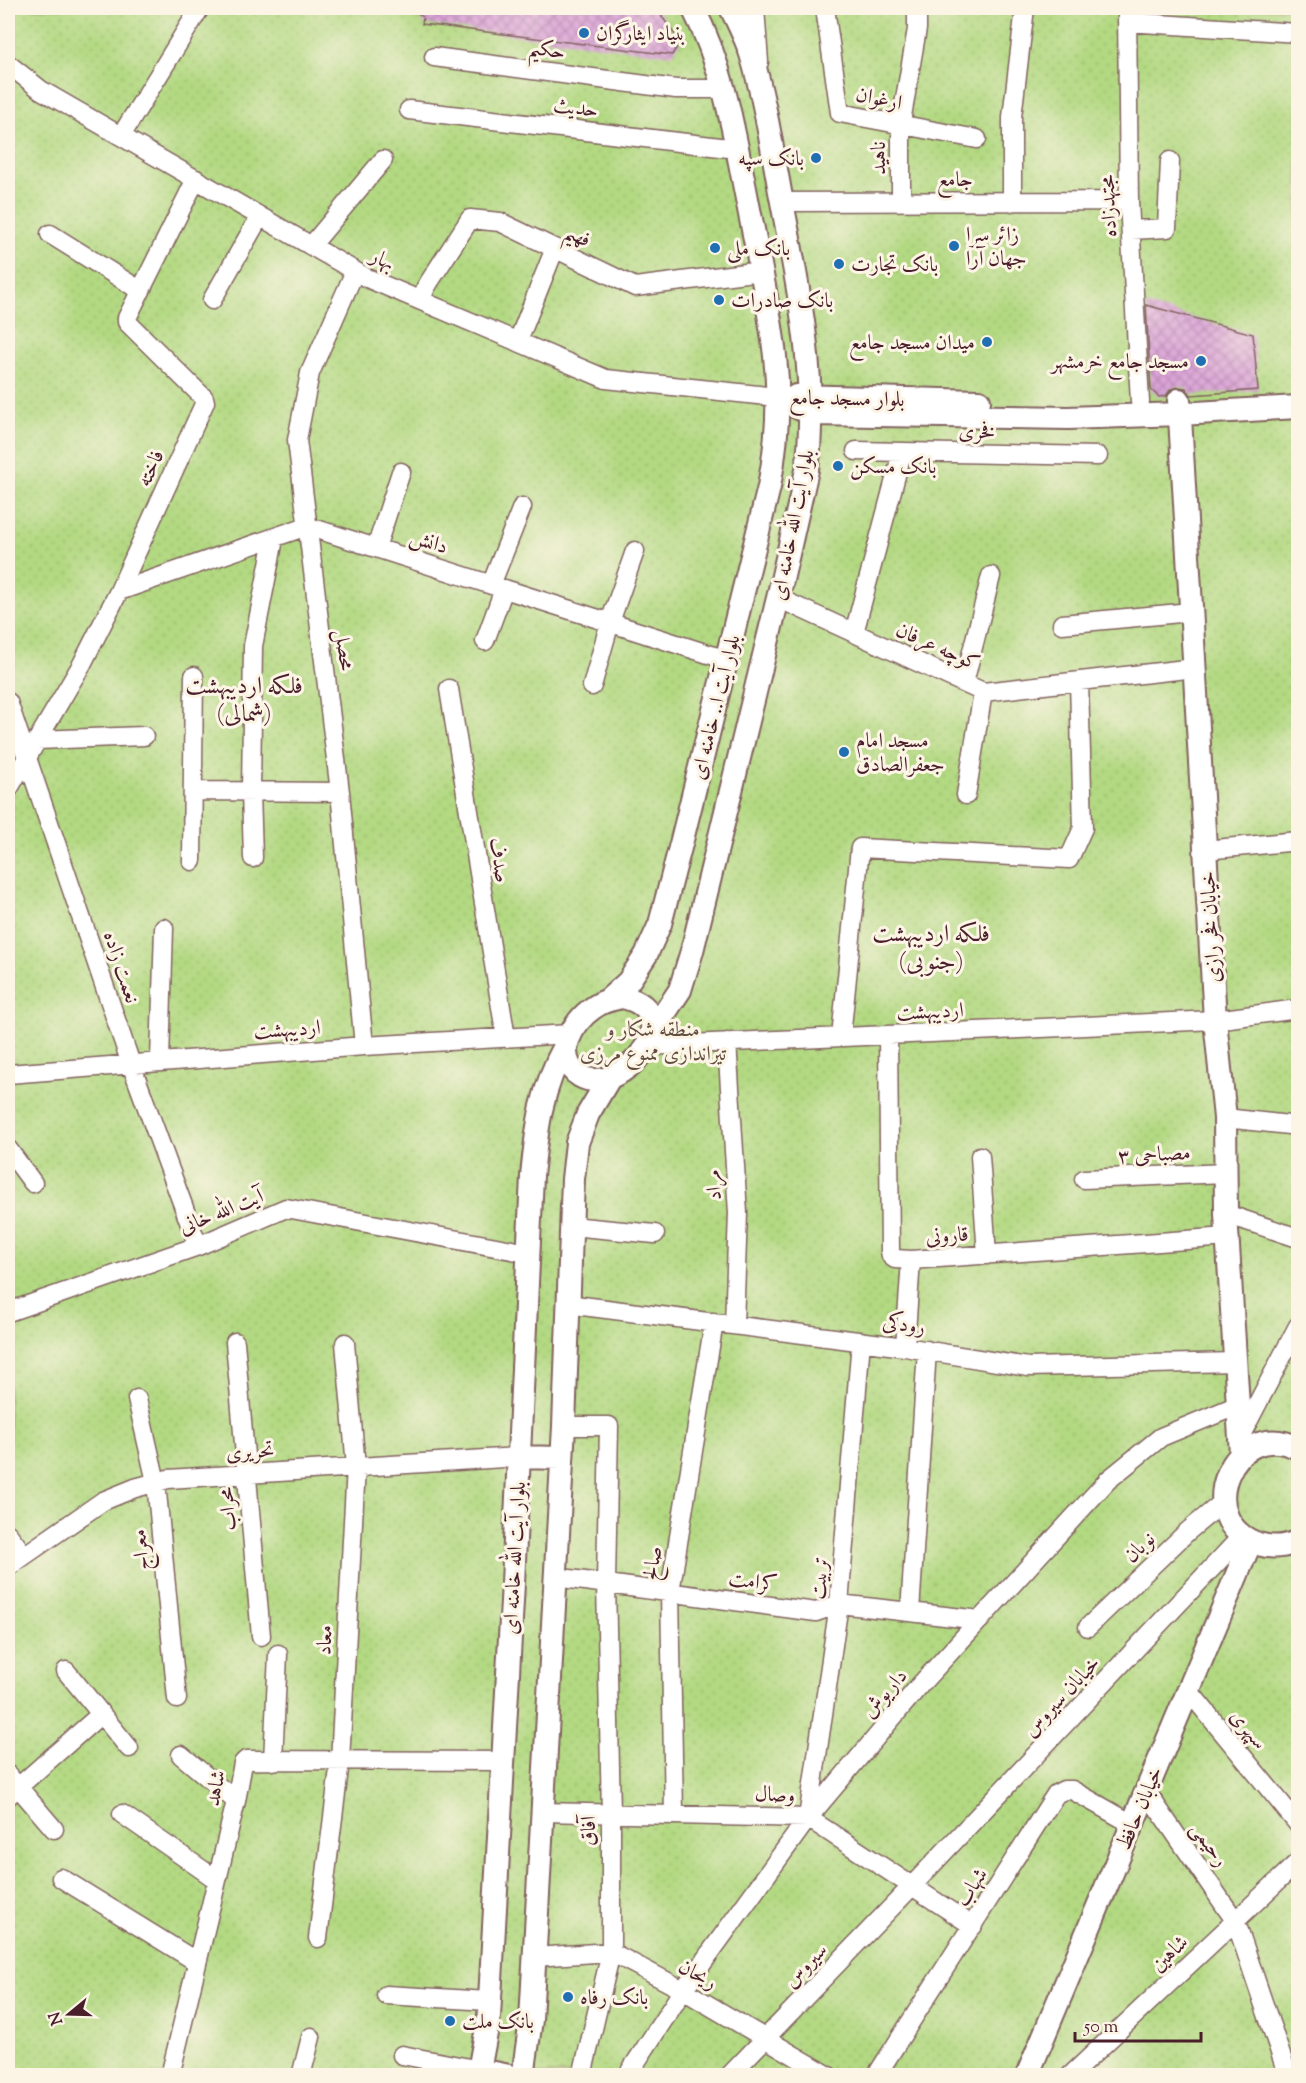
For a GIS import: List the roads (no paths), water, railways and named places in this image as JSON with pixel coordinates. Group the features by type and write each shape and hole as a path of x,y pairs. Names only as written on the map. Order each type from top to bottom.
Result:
{"main road":[{"path":"693,8 703,27 725,89 761,271 775,357 777,397"},
{"name":"بلوار آیت الله خامنه ای","path":"649,1039 680,990 692,951 807,470 811,405 793,262 762,94 750,52 731,8"},
{"name":"بلوار مسجد جامع","path":"777,397 811,405 1068,418 1299,392"},
{"name":"بلوار آیت ا.. خامنه ای","path":"608,1000 628,982 646,956 660,924 769,487 775,450 777,397"},
{"name":"بلوار مسجد جامع","path":"811,405 1140,402 1180,407 1299,407"},
{"name":"خیابان فخر رازی","path":"1180,407 1215,1020 1225,1118 1226,1214 1240,1446"},
{"path":"623,997 637,1000 647,1008 651,1018 649,1039 637,1059 624,1070 610,1077 595,1080 581,1077 571,1069 566,1058 568,1039 581,1018 594,1007 608,1000 623,997"},
{"name":"بلوار آیت الله خامنه ای","path":"479,2073 489,2017 532,1176 537,1125 546,1088 568,1039"},
{"name":"بلوار آیت الله خامنه ای","path":"523,2076 531,2019 564,1426 573,1179 577,1143 588,1114 610,1077"},
{"path":"1299,1448 1282,1443 1267,1443 1253,1447 1240,1446 1224,1480 1223,1502 1232,1525 1247,1539 1266,1546 1281,1547 1299,1541"},
{"path":"519,1457 561,1458"},
{"name":"خیابان حافظ","path":"1027,2076 1188,1690 1247,1539"},
{"path":"479,2073 509,2076"}],"street":[{"path":"121,136 200,8"},
{"path":"755,8 762,94"},
{"name":"ارغوان","path":"825,8 840,113 977,139"},
{"name":"ناهید","path":"901,202 901,126 917,29 917,8"},
{"path":"1012,202 1012,117 1025,8"},
{"path":"1127,15 1299,33"},
{"name":"مجتهدزاده","path":"1127,15 1129,201 1140,402"},
{"name":"حکیم","path":"434,57 676,89 725,89"},
{"name":"بهار","path":"8,64 41,90 355,271 421,300 606,379 777,397"},
{"name":"حدیث","path":"409,110 737,149"},
{"path":"312,246 383,160"},
{"path":"1131,230 1167,228 1170,161"},
{"name":"فاخته","path":"8,790 82,664 119,591 205,400 127,322 196,179"},
{"name":"جامع","path":"782,202 1129,201"},
{"path":"212,300 260,216"},
{"name":"فهیم","path":"421,300 426,287 470,219 500,222 635,287 761,271"},
{"path":"50,234 141,291"},
{"path":"518,341 555,248"},
{"name":"محصل","path":"355,271 310,373 297,440 340,792 364,1046"},
{"name":"فخری","path":"856,451 1098,456"},
{"path":"855,633 902,453"},
{"path":"376,548 401,472"},
{"path":"485,641 497,587 522,507"},
{"path":"119,591 307,526"},
{"name":"دانش","path":"307,526 727,660"},
{"path":"253,858 251,791 253,646 274,538"},
{"path":"592,686 610,622 635,551"},
{"path":"964,683 991,576"},
{"name":"کوچه عرفان","path":"778,598 983,692 1195,668"},
{"path":"1062,624 1191,612"},
{"path":"192,861 194,676"},
{"path":"841,1037 860,848 1069,859 1083,828 1079,681"},
{"name":"صدف","path":"449,689 506,1038"},
{"path":"966,795 983,692"},
{"name":"نعمت زاده","path":"8,702 131,1064 198,1246"},
{"path":"37,740 144,736"},
{"path":"193,791 340,792"},
{"path":"1205,850 1299,841"},
{"path":"160,1061 164,928"},
{"name":"اردیبهشت","path":"649,1039 727,1042 1215,1020 1299,1009"},
{"name":"قارونی","path":"888,1035 891,1256 911,1260 1228,1237"},
{"name":"اردیبهشت","path":"8,1074 364,1046 506,1038 568,1039"},
{"name":"مراد","path":"727,1042 738,1213 734,1325"},
{"path":"1225,1118 1299,1126"},
{"path":"8,1149 33,1183"},
{"path":"980,1156 987,1255"},
{"name":"مصباحی ۳","path":"1084,1179 1226,1173"},
{"name":"آیت الله خانی","path":"8,1312 198,1246 286,1208 528,1253"},
{"path":"1226,1214 1299,1238"},
{"path":"571,1226 655,1234"},
{"path":"905,1347 911,1260"},
{"name":"رودکی","path":"567,1304 927,1350 1028,1367 1235,1362"},
{"name":"صالح","path":"674,1814 670,1592 714,1322"},
{"path":"1240,1446 1299,1326"},
{"name":"تربیت","path":"808,1818 839,1604 861,1341"},
{"name":"محراب","path":"235,1342 261,1636"},
{"name":"معاد","path":"318,1938 340,1761 356,1467 345,1343"},
{"path":"910,1612 927,1350"},
{"name":"معراج","path":"137,1399 156,1482 177,1699"},
{"name":"داریوش","path":"627,2076 683,1990 808,1818 920,1685 1108,1480 1161,1437 1238,1405"},
{"name":"آفاق","path":"564,1426 609,1426 606,1583 611,1952 582,2076"},
{"name":"تحریری","path":"8,1567 103,1502 135,1488 168,1479 519,1457"},
{"name":"نوبان","path":"1088,1627 1187,1532 1223,1502"},
{"path":"8,1534 24,1555"},
{"name":"خیابان سیروس","path":"912,1886 1247,1539"},
{"name":"کرامت","path":"555,1577 816,1612 839,1604 980,1620"},
{"path":"273,1761 278,1654"},
{"path":"66,1671 129,1748"},
{"name":"سپهری","path":"1188,1690 1299,1824"},
{"path":"54,1829 11,1786 101,1714"},
{"path":"181,1755 236,1801"},
{"name":"شاهد","path":"170,2076 236,1801 243,1763 246,1760 503,1761"},
{"name":"شهاب","path":"876,2076 974,1926 1056,1794 1064,1790 1072,1790 1132,1824"},
{"name":"رحیمی","path":"1146,1791 1236,1922 1288,2076"},
{"name":"وصال","path":"542,1812 808,1818 974,1926"},
{"path":"122,1814 217,1880"},
{"name":"شاهین","path":"1070,2076 1299,1862"},
{"path":"61,1878 197,1962"},
{"name":"سیروس","path":"729,2076 912,1886"},
{"path":"534,1957 611,1952"},
{"name":"ریحان","path":"611,1952 683,1990 829,2076"},
{"path":"386,1995 489,2001"},
{"path":"301,2076 311,2037"},
{"path":"402,2055 479,2073"}],"place":[{"name":"بنیاد ایثارگران","path":"584,33"},
{"name":"بانک سپه","path":"816,158"},
{"name":"زائر سرا جهان آرا","path":"954,246"},
{"name":"بانک ملی","path":"715,248"},
{"name":"بانک تجارت","path":"839,264"},
{"name":"بانک صادرات","path":"719,300"},
{"name":"میدان مسجد جامع","path":"987,342"},
{"name":"مسجد جامع خرمشهر","path":"1201,361"},
{"name":"بانک مسکن","path":"838,466"},
{"name":"مسجد امام جعفرالصادق","path":"844,752"},
{"name":"بانک رفاه","path":"568,1997"},
{"name":"بانک ملت","path":"450,2021"}],"district":[{"name":"فلکه اردیبهشت (شمالی)","path":"244,699"},
{"name":"فلکه اردیبهشت (جنوبی)","path":"931,947"}],"park label":[{"name":"منطقه شکار و تیراندازی ممنوع مرزی","path":"653,1041"}]}
